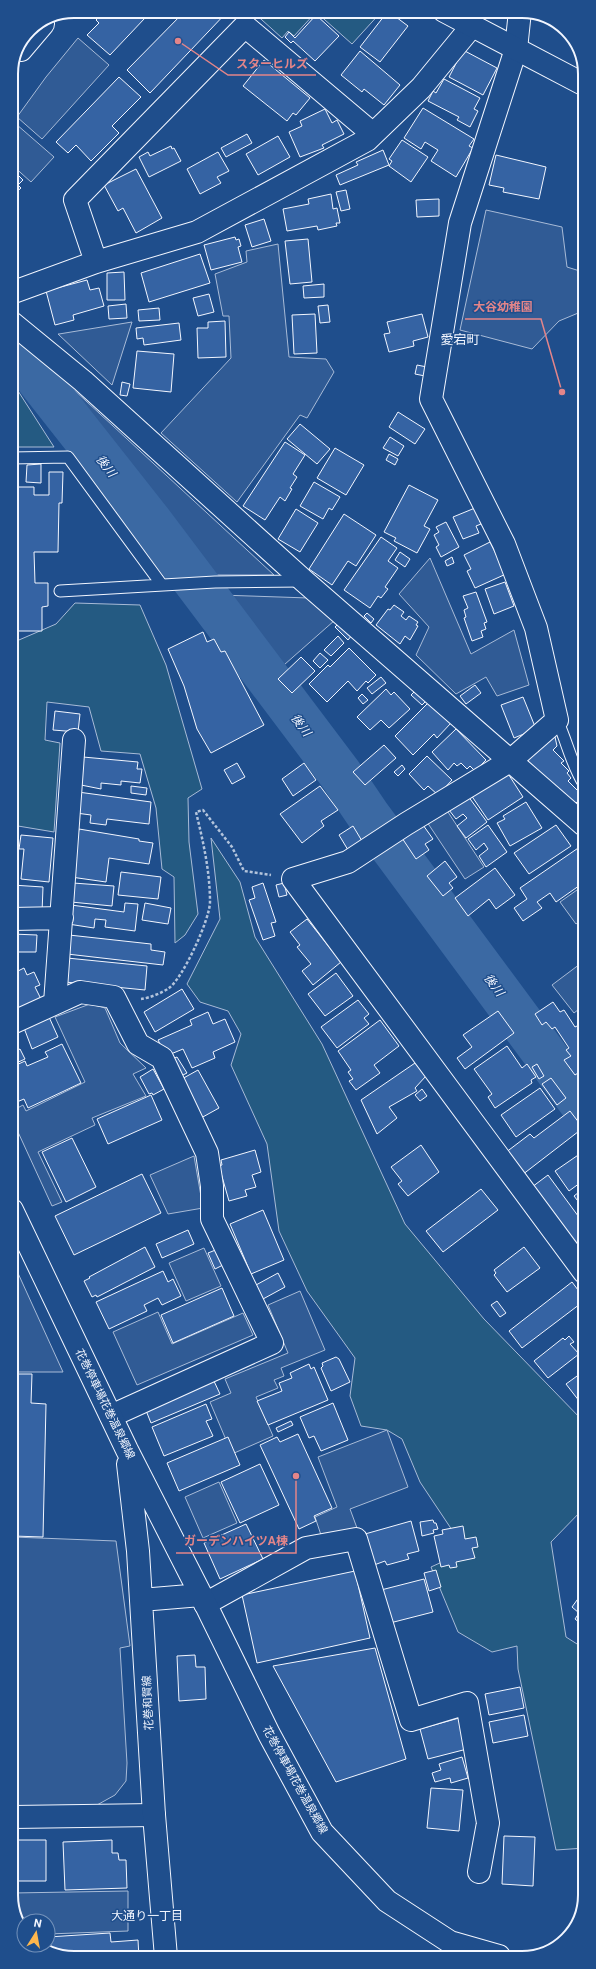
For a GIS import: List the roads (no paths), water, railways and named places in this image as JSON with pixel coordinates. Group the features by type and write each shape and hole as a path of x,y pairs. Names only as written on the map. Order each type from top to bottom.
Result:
{"street":[{"path":"457,18 578,81"},
{"path":"518,18 516,49 460,223 431,399 504,544 536,628 557,720 510,761 380,840 348,862 293,879 578,1264"},
{"path":"96,262 75,200 244,26 373,134"},
{"path":"18,290 96,262 197,232 281,188 367,140 421,88 472,26"},
{"path":"28,42 36,33"},
{"path":"18,328 89,387 304,581 578,820"},
{"path":"55,1003 74,740"},
{"path":"18,919 62,918"},
{"path":"18,1020 80,992 114,997 138,1044 162,1058 207,1153 212,1186 212,1219 272,1343 111,1416"},
{"name":"花巻停車場花巻温泉郷線","path":"18,1222 127,1450 203,1599 269,1734 322,1832 387,1901 450,1942 482,1951"},
{"name":"花巻和賀線","path":"127,1450 142,1600 154,1815 165,1951"},
{"path":"142,1600 203,1599 306,1548 356,1539 411,1720 467,1703 488,1823 479,1872"},
{"path":"18,1816 154,1815"}],"lane":[{"path":"18,458 68,457 162,585"},
{"path":"60,591 215,582 304,581"},
{"path":"557,720 566,739 571,759 578,772"}],"waterway":[{"name":"後川","path":"18,354 149,520 341,775 368,815 578,1099"}],"place":[{"name":"スターヒルズ","path":"178,41"},
{"name":"大谷幼稚園","path":"562,392"},
{"name":"ガーデンハイツA棟","path":"296,1476"}],"district":[{"name":"愛宕町","path":"460,339"},
{"name":"大通り一丁目","path":"147,1916"}]}
